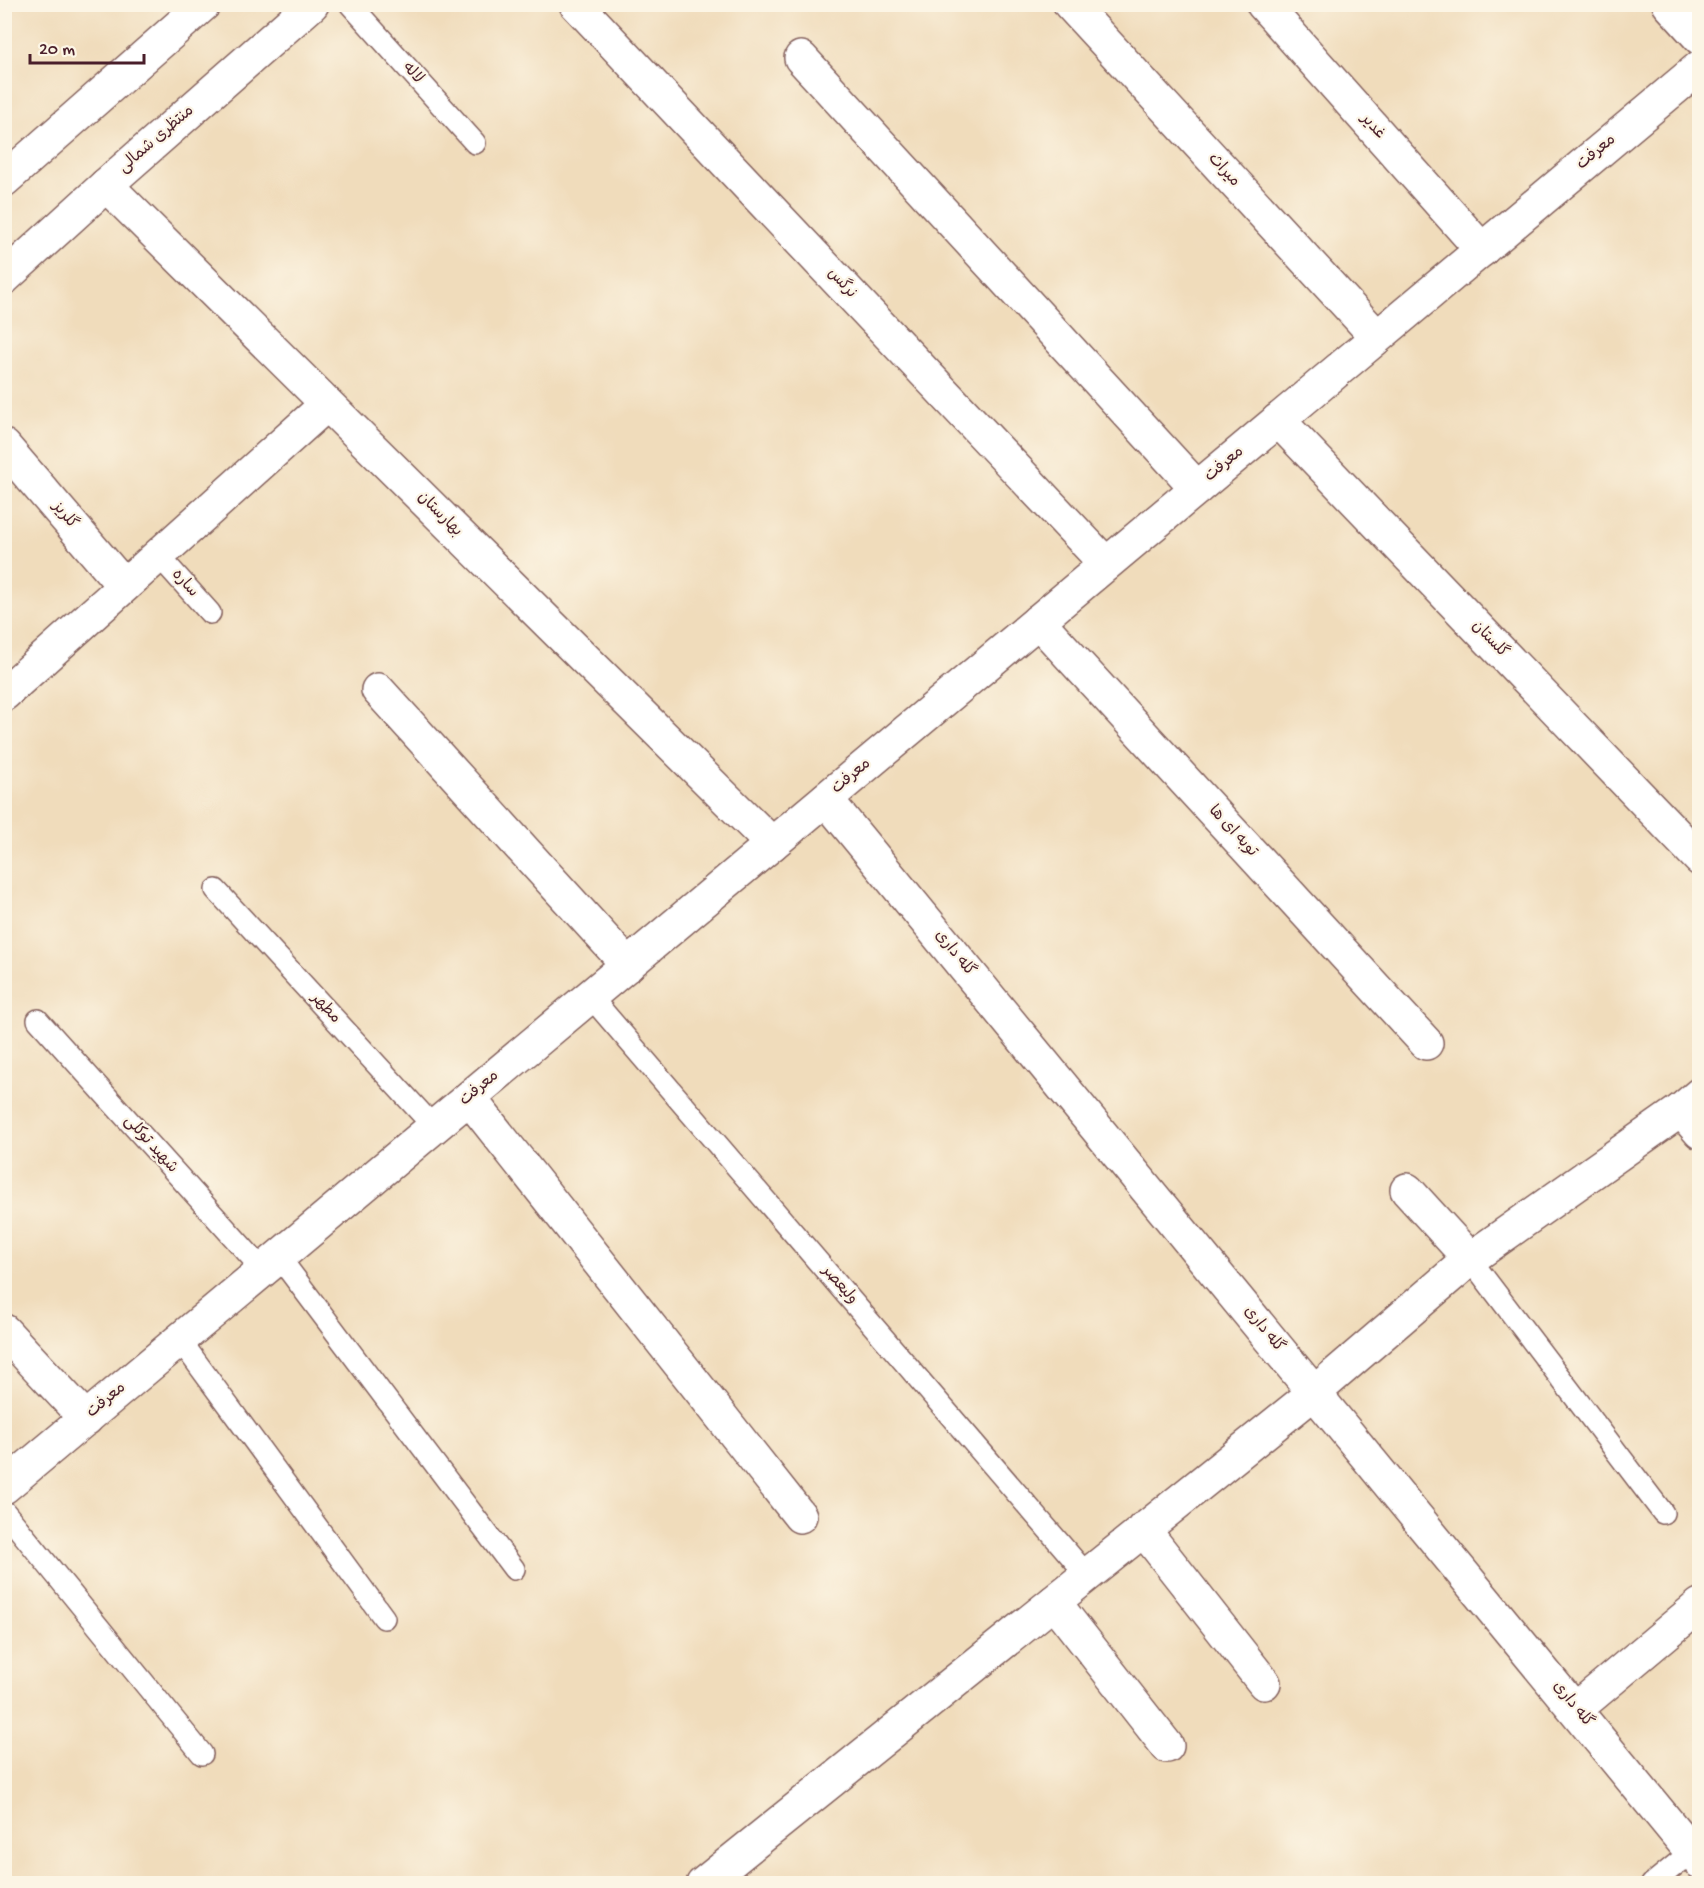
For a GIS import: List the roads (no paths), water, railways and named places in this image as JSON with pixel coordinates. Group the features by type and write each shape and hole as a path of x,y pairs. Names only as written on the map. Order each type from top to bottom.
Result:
{"street":[{"path":"4,180 204,4"},
{"name":"منتظری شمالی","path":"4,278 312,4"},
{"name":"نرگس","path":"576,4 1106,564"},
{"name":"میراث","path":"1070,4 1377,337"},
{"name":"غدیر","path":"1263,4 1482,250"},
{"path":"1669,4 1700,38"},
{"path":"801,58 1197,488"},
{"name":"معرفت","path":"4,1487 1700,67"},
{"name":"بهارستان","path":"106,185 772,844"},
{"path":"4,694 327,404"},
{"name":"گلستان","path":"1278,420 1700,859"},
{"name":"گلریز","path":"4,446 124,586"},
{"name":"توبه ای ها","path":"1038,621 1426,1043"},
{"path":"378,690 628,965"},
{"name":"گله داری","path":"826,799 1576,1709 1695,1857"},
{"path":"469,1098 800,1516"},
{"path":"703,1884 1315,1392 1470,1259 1693,1112"},
{"path":"1407,1190 1470,1259"},
{"path":"4,1332 86,1419"},
{"path":"1143,1529 1264,1683"},
{"path":"1054,1602 1167,1746"},
{"path":"1576,1709 1700,1605"}],"lane":[{"name":"لاله","path":"350,4 475,143"},
{"name":"ساره","path":"159,556 210,613"},
{"name":"مطهر","path":"216,890 434,1127"},
{"name":"ولیعصر","path":"590,996 1087,1575"},
{"name":"شهید توکلی","path":"38,1020 271,1264 514,1569"},
{"path":"1470,1259 1663,1513"},
{"path":"180,1340 384,1618"},
{"path":"4,1511 202,1754"},
{"path":"1652,1884 1695,1857"}]}
